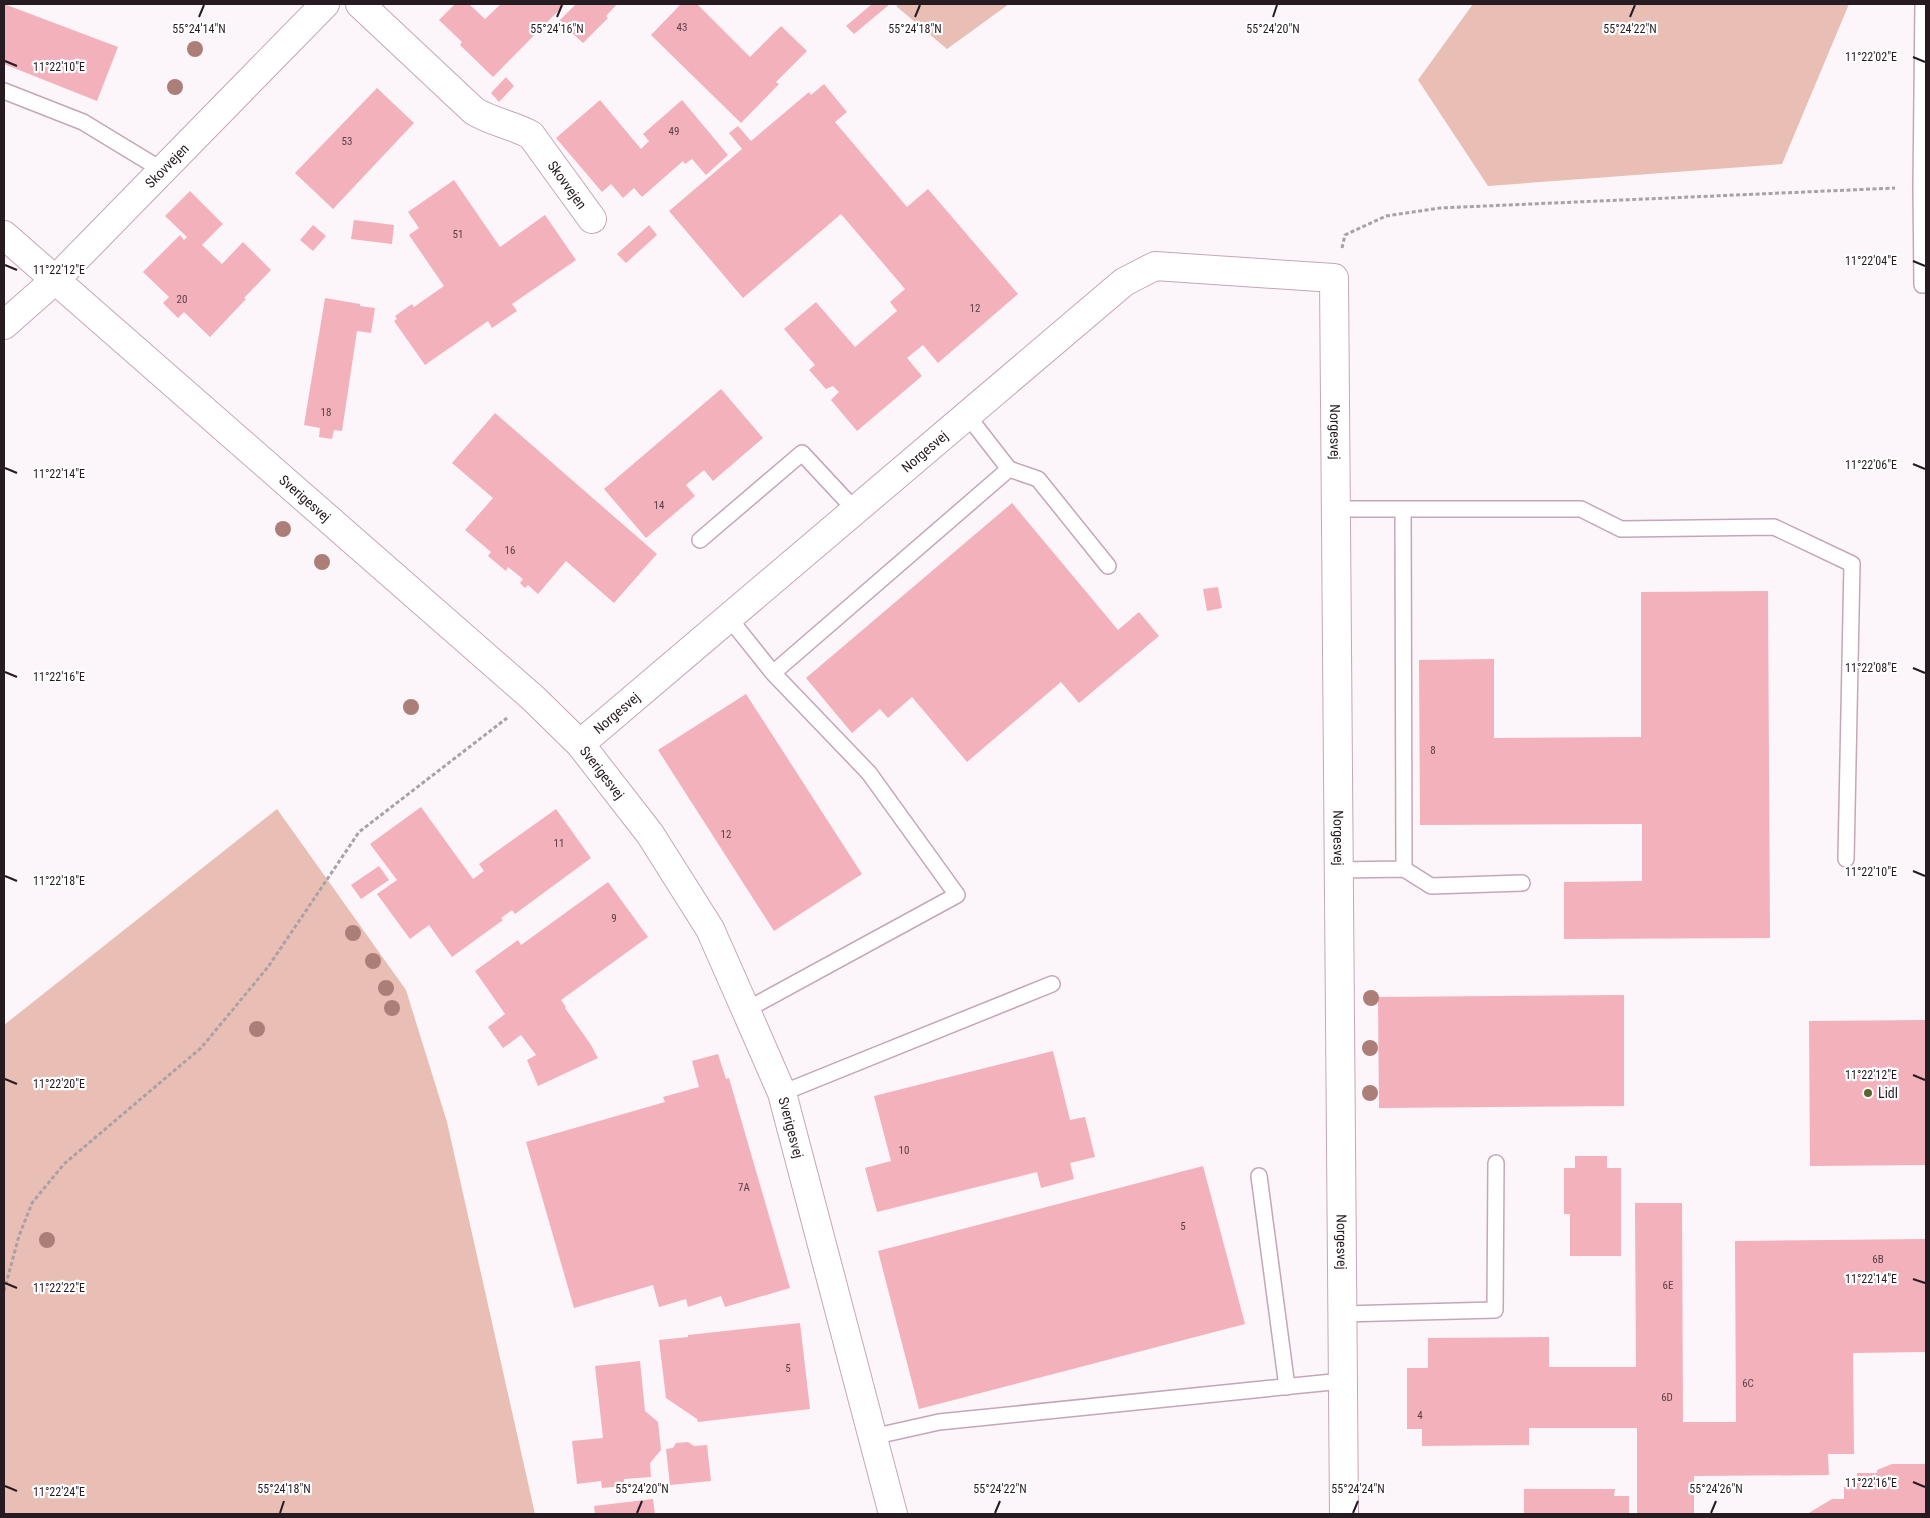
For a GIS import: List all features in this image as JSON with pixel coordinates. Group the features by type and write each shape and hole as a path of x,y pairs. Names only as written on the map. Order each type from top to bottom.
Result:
{"street":[{"name":"Skovvejen","path":"4,325 55,280 325,4"},
{"name":"Skovvejen","path":"360,4 474,111 489,120 518,128 531,135 592,219"},
{"name":"Sverigesvej","path":"4,236 533,698 580,744 650,834 710,929 782,1093 892,1514"},
{"name":"Norgesvej","path":"580,744 1124,282 1155,266 1334,278 1344,1514"}],"lane":[{"path":"1923,4 1922,285 1926,285"},
{"path":"4,92 83,122 162,170"},
{"path":"967,415 1009,469 1038,479 1108,566"},
{"path":"700,540 802,452 855,510"},
{"path":"773,673 1009,469"},
{"path":"1336,509 1581,509 1621,529 1774,527 1852,564 1846,859"},
{"path":"1403,509 1404,869"},
{"path":"729,618 773,673 869,773 957,895 746,1010"},
{"path":"1339,870 1404,869 1431,886 1522,883"},
{"path":"782,1093 1052,984"},
{"path":"1342,1314 1495,1310 1496,1163"},
{"path":"1259,1176 1287,1387"},
{"path":"872,1437 939,1422 1342,1381"}],"path":[{"path":"1334,278 1345,235 1386,216 1440,208 1921,186"},
{"path":"4,1291 19,1236 32,1203 64,1164 201,1048 268,966 359,832 533,698"}],"shaded area":[{"path":"900,4 1009,4 947,49 896,6"},
{"path":"1473,4 1849,4 1782,164 1488,186 1418,80"},
{"path":"277,809 406,990 447,1122 535,1514 4,1514 4,1025"}],"building":[{"path":"4,4 118,47 97,101 4,64"},
{"path":"455,4 469,4 485,19 501,4 565,4 493,77 460,45 462,42 439,20"},
{"path":"576,4 617,4 606,16 608,18 583,43 559,21"},
{"path":"681,4 697,4 750,57 781,26 807,51 776,82 779,84 741,123 651,35"},
{"path":"872,4 890,4 854,34 846,26"},
{"path":"506,77 514,86 499,102 491,93"},
{"path":"824,84 847,112 835,122 907,207 928,189 1018,294 938,363 923,345 907,358 922,376 857,431 831,400 839,392 833,386 826,389 809,370 815,365 784,329 816,302 855,347 897,311 890,302 905,289 841,214 743,298 669,211 742,149 729,133 738,126 751,141 809,92 811,95"},
{"path":"377,88 414,123 333,209 295,173"},
{"path":"600,100 641,149 649,141 643,134 682,100 728,155 706,175 692,159 685,164 683,161 642,197 634,188 623,198 611,184 602,192 556,138"},
{"path":"454,180 500,247 545,215 576,260 512,304 517,311 492,328 488,321 425,365 394,321 397,319 395,316 412,304 414,307 444,286 409,235 419,228 408,212"},
{"path":"190,191 223,224 202,245 222,264 243,242 271,270 210,337 184,312 178,318 163,303 169,297 143,272 180,235 184,240 187,237 165,216"},
{"path":"354,220 394,225 392,244 351,239"},
{"path":"313,225 326,236 313,251 300,240"},
{"path":"649,225 657,235 626,263 617,254"},
{"path":"325,298 375,308 371,333 357,331 342,431 334,430 332,439 319,437 320,428 304,425"},
{"path":"721,389 763,438 713,481 704,470 686,485 695,496 646,538 604,489"},
{"path":"495,413 657,554 614,603 566,561 538,594 528,585 525,588 520,583 523,579 508,567 506,571 488,556 491,552 465,530 493,498 452,463"},
{"path":"1012,503 1118,630 1139,612 1159,636 1079,703 1061,682 967,762 912,697 888,718 880,709 852,733 806,678"},
{"path":"1218,587 1222,608 1207,611 1203,589"},
{"path":"1768,591 1770,938 1564,939 1564,882 1642,881 1642,824 1420,825 1419,660 1494,659 1494,738 1641,737 1641,592"},
{"path":"746,694 862,874 774,931 658,750"},
{"path":"421,807 473,879 484,871 479,864 556,809 591,858 515,914 512,910 501,918 503,920 452,957 429,925 410,939 377,894 397,880 370,844"},
{"path":"379,866 389,880 361,899 351,885"},
{"path":"608,882 648,937 561,1000 598,1058 538,1086 527,1060 536,1055 521,1035 503,1048 488,1027 505,1014 475,971 518,940 521,945"},
{"path":"1624,995 1624,1106 1379,1108 1378,997"},
{"name":"Lidl","path":"1926,1020 1926,1165 1810,1166 1809,1021"},
{"path":"1053,1051 1070,1120 1085,1117 1095,1157 1070,1163 1074,1179 1041,1188 1037,1172 877,1212 865,1168 891,1161 874,1096"},
{"path":"718,1054 726,1079 729,1078 790,1288 725,1307 721,1296 688,1307 686,1299 659,1307 653,1285 574,1308 526,1142 665,1102 663,1097 699,1087 692,1061"},
{"path":"1575,1156 1607,1156 1607,1168 1621,1168 1621,1256 1570,1256 1570,1214 1564,1214 1564,1168 1575,1168"},
{"path":"1203,1166 1245,1324 919,1409 878,1251"},
{"path":"1635,1203 1682,1203 1683,1422 1736,1422 1735,1241 1926,1239 1926,1352 1853,1353 1854,1454 1828,1454 1829,1475 1694,1476 1694,1514 1637,1514 1637,1428 1529,1428 1529,1445 1422,1446 1422,1429 1407,1429 1407,1368 1428,1368 1428,1338 1549,1337 1549,1367 1636,1367"},
{"path":"800,1323 810,1409 698,1422 697,1419 666,1398 659,1340"},
{"path":"640,1361 645,1411 658,1422 661,1450 650,1463 651,1477 624,1479 624,1486 602,1488 601,1481 577,1484 572,1441 603,1438 595,1366"},
{"path":"688,1442 694,1446 707,1445 711,1481 670,1485 666,1449 673,1448 676,1443"},
{"path":"1892,1464 1926,1464 1926,1514 1807,1514 1832,1499 1844,1499 1844,1487 1857,1487 1857,1473 1877,1473 1877,1470"},
{"path":"1524,1489 1615,1489 1614,1496 1629,1496 1629,1514 1524,1514"},
{"path":"653,1499 655,1514 595,1514 594,1506"}],"place":[{"name":"Lidl","path":"1868,1093"}]}
